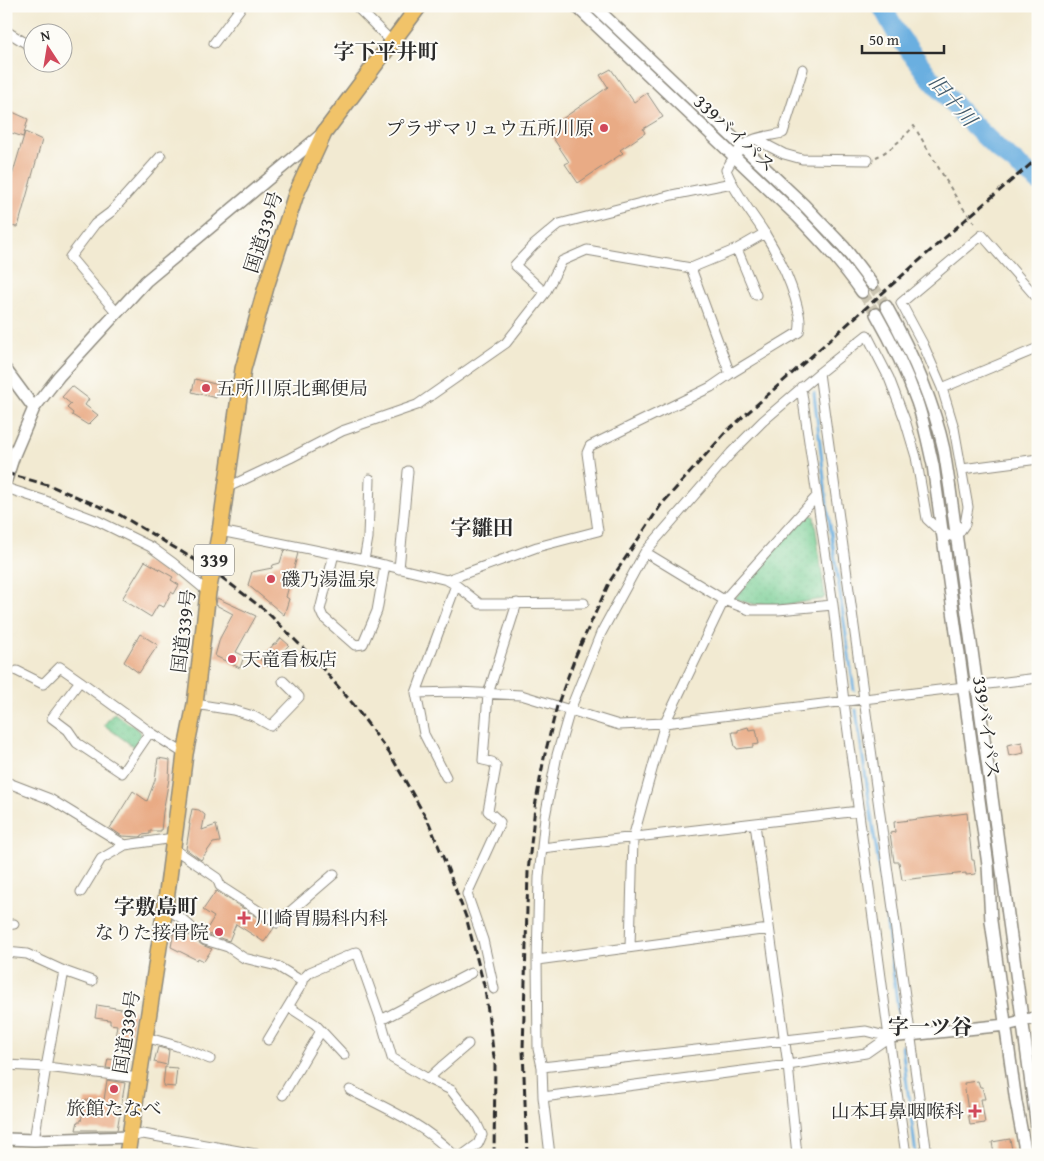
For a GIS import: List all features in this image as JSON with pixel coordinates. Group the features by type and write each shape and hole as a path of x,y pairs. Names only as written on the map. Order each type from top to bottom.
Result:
{"highway":[{"name":"国道339号","path":"127,1155 165,908 185,754 195,704 208,592 220,531 244,369 266,287 296,194 324,132 419,6"}],"street":[{"path":"214,43 242,6"},
{"path":"356,6 392,42"},
{"name":"339バイパス","path":"576,6 797,216 862,292"},
{"path":"594,6 804,205 844,247 872,284"},
{"path":"6,31 22,41"},
{"path":"446,777 424,734 416,693 452,582 537,547 598,531 586,453 590,446 711,387 799,332 801,324 791,287 778,257 765,233 732,184 726,170 742,147 755,139 783,133 803,69"},
{"path":"6,480 14,455 34,408 59,376 146,281 324,132"},
{"path":"755,139 784,154 802,159 868,160"},
{"path":"117,313 70,257 95,224 111,212 161,156"},
{"path":"545,293 515,265 559,224 672,195 732,184"},
{"path":"226,488 342,431 417,405 506,343 545,293 562,261 588,250 691,268 737,249 765,233"},
{"path":"956,537 965,524 968,507 954,428 942,388 924,344 901,302 982,235 1038,300"},
{"path":"737,249 756,295"},
{"path":"691,268 730,374"},
{"path":"886,306 908,347 932,406 944,450 1038,1134"},
{"name":"339バイパス","path":"876,314 896,351 908,379 926,433 933,465 988,865 992,921 1016,1102 1026,1155"},
{"path":"550,1155 543,1097 542,1067 538,1049 537,960 539,877 544,817 552,776 570,710 601,633 645,552 731,453 762,421 866,335 889,378 905,420 916,457 926,519 943,534 956,537"},
{"path":"942,388 1038,348"},
{"path":"6,370 34,408"},
{"path":"819,373 927,1155"},
{"path":"801,387 833,605 844,702 906,1155"},
{"path":"962,469 1038,459"},
{"path":"399,568 408,471"},
{"path":"364,560 368,538 370,478"},
{"path":"6,488 98,521 150,547 208,592"},
{"path":"630,948 633,838 665,723 724,600 817,496"},
{"path":"220,531 364,560 452,582 480,604 584,603"},
{"path":"645,552 724,600 750,610 778,610 833,605"},
{"path":"334,554 320,610 323,617 355,645 364,644 377,611 385,565"},
{"path":"494,989 483,940 467,894 500,822 488,811 496,767 492,762 483,760 488,694 517,603"},
{"path":"16,671 43,684 60,667 150,732 185,754"},
{"path":"416,693 456,692 521,695 619,724 665,723 1038,678"},
{"path":"80,681 52,718 68,730 77,743 122,773 150,732"},
{"path":"195,704 233,710 253,716 271,726 299,698 283,681"},
{"path":"6,782 50,799 125,845"},
{"path":"542,848 859,811"},
{"path":"755,824 788,1065 797,1155"},
{"path":"81,892 101,859 125,845 173,843 217,878 220,886 277,923 334,874"},
{"path":"165,908 180,918 205,940 228,947 244,958 277,966 303,982"},
{"path":"537,960 769,929"},
{"path":"6,952 27,954 64,971 92,981"},
{"path":"268,1040 289,1007 304,978 310,972 357,952 392,1058 451,1090 476,1122 482,1135 478,1144 463,1155"},
{"path":"34,1140 64,971"},
{"path":"381,1020 472,973"},
{"path":"289,1007 315,1024 344,1055"},
{"path":"542,1067 866,1031 889,1037 910,1036 1006,1025 1038,1017"},
{"path":"283,1095 321,1031"},
{"path":"145,1037 177,1046 210,1059"},
{"path":"543,1097 866,1053 889,1037"},
{"path":"428,1079 468,1044"},
{"path":"6,1065 46,1067 139,1078"},
{"path":"350,1090 405,1118 442,1143 454,1155"},
{"path":"6,1139 130,1137 143,1134 262,1155"}],"path":[{"path":"868,160 891,148 914,126 964,211 976,223 982,235"}],"green space":[{"path":"806,513 814,516 825,596 823,599 778,606 752,604 734,599"},
{"path":"114,713 140,731 141,736 134,747 104,725"}],"building":[{"name":"プラザマリュウ五所川原","path":"611,69 634,102 647,93 663,117 643,129 645,133 620,150 623,153 578,183 565,164 569,162 551,135 566,125 562,119 608,87 600,75"},
{"path":"6,109 28,119 23,137 6,131"},
{"path":"25,132 42,140 18,227 6,226 6,196"},
{"path":"195,379 219,385 216,398 192,392"},
{"path":"72,386 89,399 85,405 98,415 88,425 72,415 73,413 67,408 71,404 62,397"},
{"name":"磯乃湯温泉","path":"284,550 298,553 286,597 289,599 284,615 248,585 252,572 272,568 273,565 280,563"},
{"path":"145,561 173,577 171,580 179,585 174,594 171,592 164,607 158,605 151,617 122,599"},
{"path":"217,598 256,616 236,652 244,656 240,668 215,656 220,638 233,614 216,605"},
{"path":"140,634 158,645 139,673 124,662"},
{"path":"281,638 289,645 268,667 260,660"},
{"path":"748,727 749,730 756,729 759,744 753,745 753,747 737,749 732,732 738,732 738,730"},
{"path":"1022,742 1024,753 1009,756 1007,745"},
{"path":"158,758 170,760 161,831 150,831 150,834 140,837 122,836 110,828 133,791 147,801 155,780"},
{"path":"192,809 199,810 205,815 202,830 216,825 220,842 213,843 201,860 186,849"},
{"path":"967,813 972,860 974,860 976,874 966,875 966,873 902,880 899,862 894,862 890,833 895,832 894,822"},
{"name":"川崎胃腸科内科","path":"216,891 274,928 264,942 236,924 229,941 205,932 214,917 203,910"},
{"path":"177,923 186,931 185,933 202,945 212,949 204,961 198,958 197,960 171,947"},
{"path":"97,1005 134,1011 130,1039 115,1038 117,1025 110,1024 110,1020 95,1018"},
{"path":"158,1047 169,1050 167,1065 154,1062"},
{"path":"108,1059 126,1061 124,1070 106,1068"},
{"path":"165,1067 177,1068 175,1087 163,1086"},
{"path":"107,1080 125,1083 117,1130 76,1130 78,1121 81,1121 85,1100 104,1100"},
{"name":"山本耳鼻咽喉科","path":"978,1081 980,1087 982,1087 985,1099 981,1099 985,1123 970,1125 964,1083"},
{"path":"1010,1139 1012,1150 994,1154 992,1142"}],"waterway":[{"name":"旧十川","path":"882,6 896,32 927,74 965,117 999,150 1038,181"},
{"path":"814,393 827,504 854,690"},
{"path":"856,710 900,1026"},
{"path":"902,1046 916,1155"}],"tunnel":[{"path":"872,284 886,306"},
{"path":"862,292 876,314"}],"railway":[{"path":"527,1155 523,1049 528,872 535,807 544,758 557,706 576,655 610,581 661,505 727,431 965,220 1038,158"},
{"path":"6,473 51,486 120,515 212,570 266,611 317,662 353,704 390,754 429,823 445,862 466,917 485,989 495,1065 494,1155"}],"place":[{"name":"プラザマリュウ五所川原","path":"604,128"},
{"name":"五所川原北郵便局","path":"206,388"},
{"name":"磯乃湯温泉","path":"271,579"},
{"name":"天竜看板店","path":"232,659"},
{"name":"川崎胃腸科内科","path":"244,918"},
{"name":"なりた接骨院","path":"219,932"},
{"name":"旅館たなべ","path":"114,1089"},
{"name":"山本耳鼻咽喉科","path":"975,1111"}],"district":[{"name":"字下平井町","path":"386,51"},
{"name":"字雛田","path":"482,527"},
{"name":"字敷島町","path":"156,906"},
{"name":"字一ツ谷","path":"930,1026"}]}
